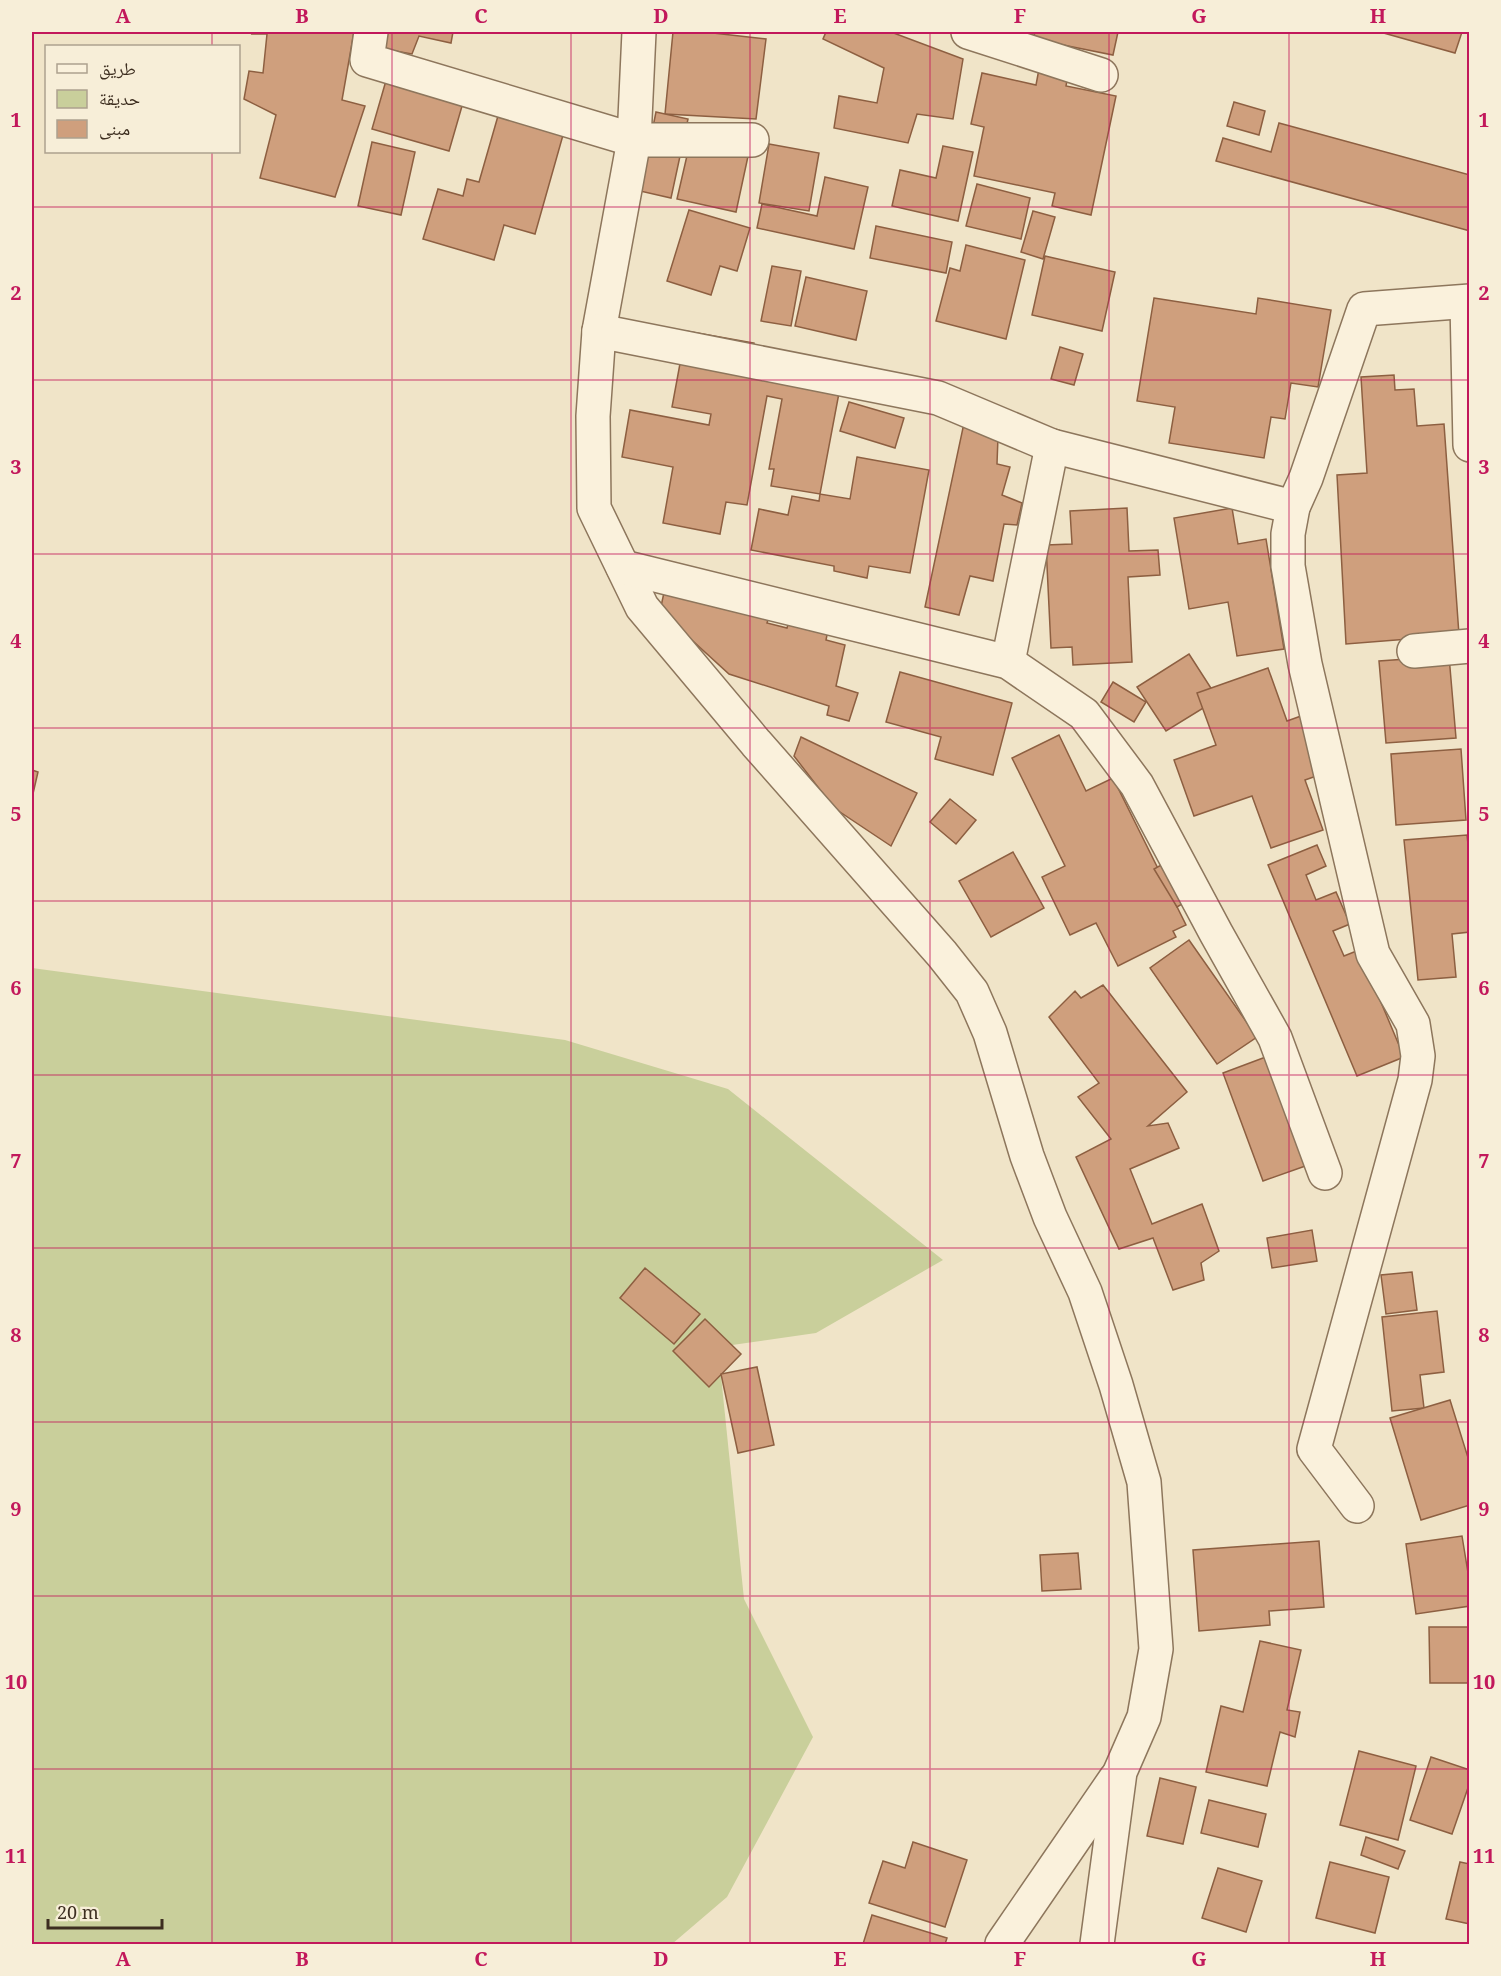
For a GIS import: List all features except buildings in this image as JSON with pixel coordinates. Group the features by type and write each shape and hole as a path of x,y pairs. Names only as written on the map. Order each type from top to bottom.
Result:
{"street":[{"path":"371,32 367,60 634,140 752,140"},
{"path":"639,32 634,140 599,331 593,416 594,508 642,607 649,616 756,743 942,954 972,992 990,1033 1027,1156 1050,1217 1084,1292 1116,1385 1144,1482 1155,1649 1144,1717 1120,1772 1002,1944"},
{"path":"968,32 1101,75"},
{"path":"1357,1506 1314,1449 1415,1080 1418,1056 1413,1024 1373,954 1305,664 1288,566 1288,534 1293,507 1306,478 1364,309 1468,302 1470,445"},
{"path":"599,331 938,398 1052,446 1293,507"},
{"path":"1008,662 1052,446"},
{"path":"623,567 1008,662 1084,714 1137,785 1275,1038 1325,1173"},
{"path":"1414,651 1470,646"},
{"path":"1097,1944 1120,1772"}],"green space":[{"path":"32,968 565,1040 728,1089 943,1260 816,1333 718,1347 744,1599 813,1737 727,1897 672,1944 32,1944"}]}
